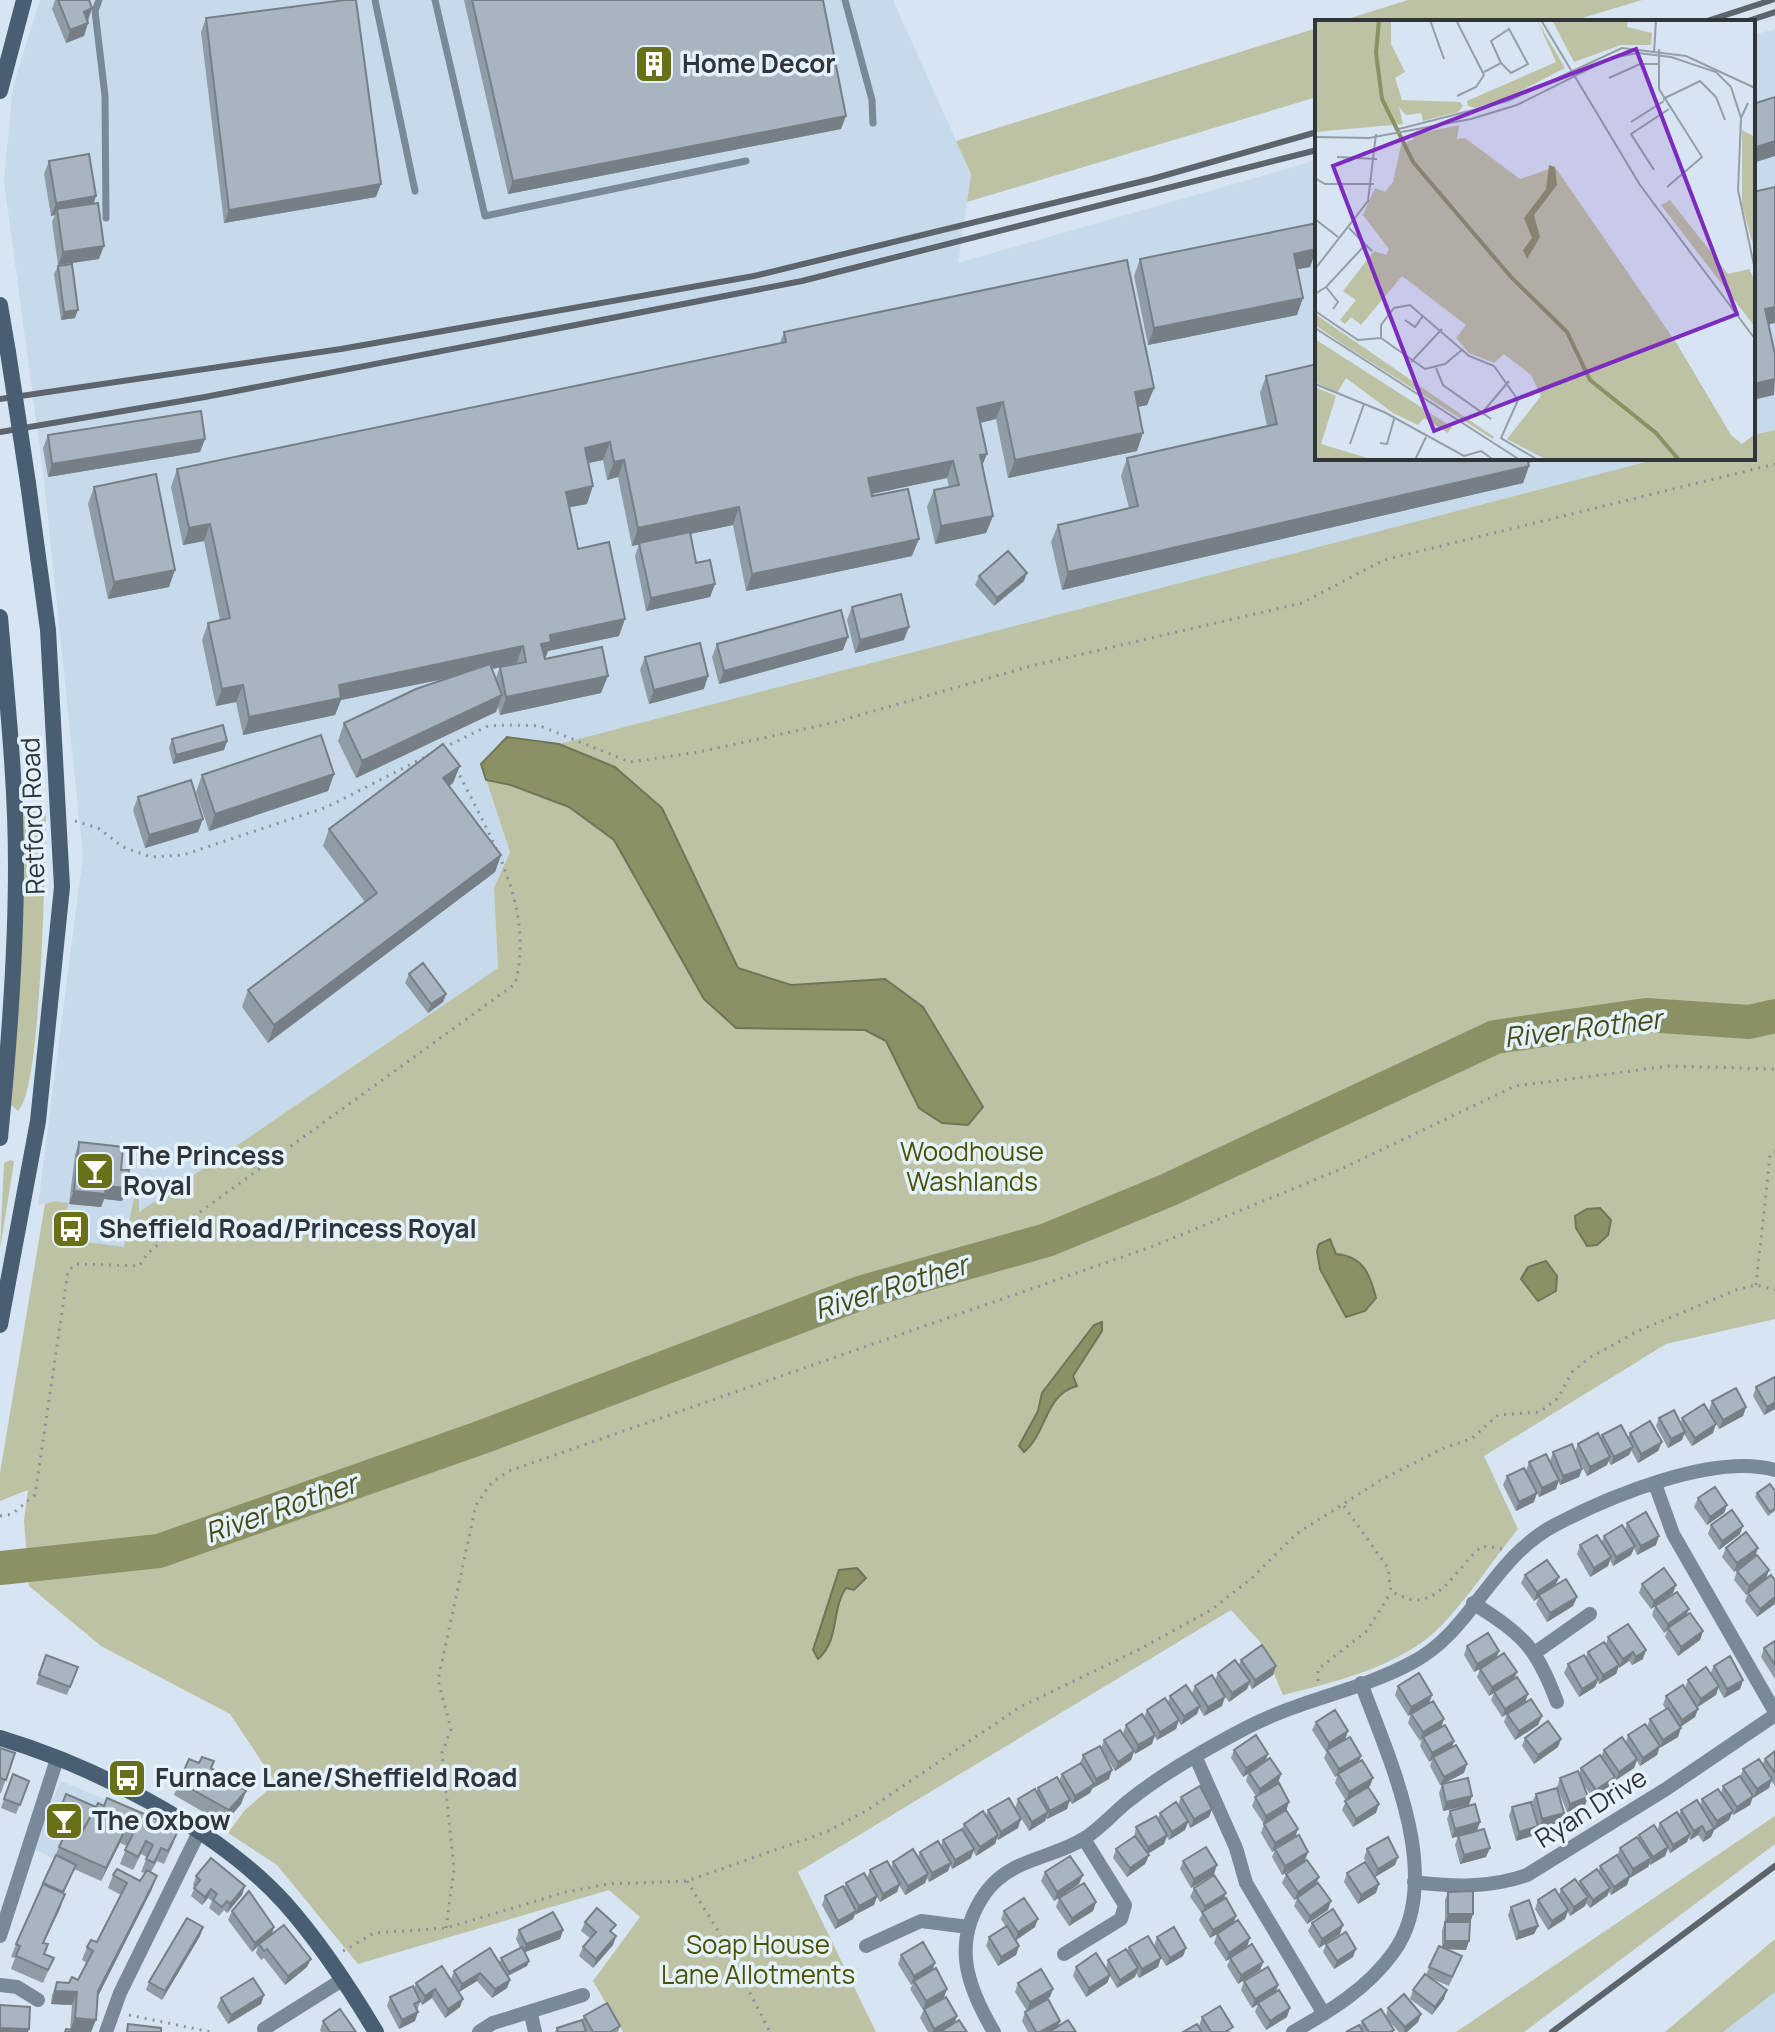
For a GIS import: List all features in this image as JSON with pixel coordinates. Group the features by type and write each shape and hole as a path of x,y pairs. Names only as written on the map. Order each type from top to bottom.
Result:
{"main road":[{"path":"0,91 24,0"},
{"name":"Retford Road","path":"0,305 48,630 62,887 38,1121 0,1325"},
{"name":"Retford Road","path":"0,617 14,789 16,865 11,1013 0,1138"},
{"path":"0,1727 20,1744"},
{"path":"0,1738 57,1759 199,1832 266,1884 306,1928 376,2032"}],"street":[{"path":"994,2032 965,1975 968,1927 987,1890 1002,1875 1084,1839 1140,1792 1242,1730 1320,1696 1415,1661 1449,1633 1512,1554 1556,1524 1655,1484 1727,1467 1760,1466 1775,1470"},
{"name":"Ryan Drive","path":"1414,1882 1474,1886 1506,1882 1527,1875 1666,1789 1775,1714 1673,1534 1655,1484"},
{"path":"1473,1603 1518,1634 1536,1652 1557,1702"},
{"path":"1536,1652 1590,1614"},
{"path":"1293,2032 1359,1990 1395,1951 1413,1906 1414,1882 1401,1793 1361,1683"},
{"path":"1196,1758 1227,1824 1246,1883 1324,2014"},
{"path":"0,1936 57,1759"},
{"path":"106,2032 111,2012 199,1832"},
{"path":"1064,1954 1121,1919 1125,1912 1125,1905 1084,1839"},
{"path":"866,1946 921,1921 968,1927"},
{"path":"264,2029 342,1980"},
{"path":"0,1985 17,1987 38,2000"},
{"path":"479,2032 493,2023 531,2014 583,1995"},
{"path":"531,2014 535,2032"}],"lane":[{"path":"99,0 95,11 105,96 106,218"},
{"path":"375,0 415,191"},
{"path":"435,0 485,216 746,161"},
{"path":"845,0 872,100 873,123"}],"path":[{"path":"59,816 98,828 123,847 151,857 183,855 327,807 488,726 540,726 630,762 699,752 832,723 1031,666 1302,603 1384,560 1775,464"},
{"path":"0,1516 12,1514 35,1495 68,1271 76,1264 139,1266 148,1253 175,1230 515,984 521,959 511,878 445,747"},
{"path":"446,1928 454,1869 442,1753 451,1729 438,1680 476,1505 492,1482 509,1471 1151,1247 1339,1170 1515,1086 1670,1066 1775,1069"},
{"path":"1756,1285 1770,1156 1775,1151"},
{"path":"330,1961 374,1933 446,1928 566,1892 608,1884 687,1881 826,1832 866,1811 1020,1707 1140,1649 1211,1610 1252,1578 1296,1534 1405,1467 1471,1439 1498,1415 1540,1412 1558,1398 1572,1372 1603,1350 1700,1304 1756,1285 1775,1290"},
{"path":"1320,1696 1318,1669 1367,1631 1391,1592 1388,1568 1344,1506"},
{"path":"1391,1592 1415,1600 1435,1595 1470,1555 1483,1546 1498,1547 1512,1554"},
{"path":"687,1881 717,1929 770,2032"},
{"path":"111,2012 194,2026 211,2032"}],"shaded area":[{"path":"40,0 893,0 971,174 958,263 1315,161 1315,460 1653,460 559,744 507,738 481,765 510,852 494,888 498,968 139,1212 132,1252 63,1243 54,1201 38,1205 83,856 43,471 4,181 13,86"},
{"path":"1775,29 1775,430 1755,435 1755,34"},
{"path":"507,737 559,744 615,767 662,808 738,968 791,985 885,979 923,1007 983,1107 968,1125 942,1123 919,1108 886,1041 865,1030 736,1028 704,999 614,840 569,807 511,785 486,780 481,764"},
{"path":"1600,1208 1611,1220 1608,1235 1597,1245 1587,1246 1576,1228 1575,1216 1587,1209"},
{"path":"1330,1239 1336,1254 1353,1258 1368,1274 1376,1298 1365,1311 1346,1317 1320,1269 1319,1244"},
{"path":"1546,1261 1557,1276 1556,1291 1538,1301 1521,1279 1528,1267"},
{"path":"1102,1322 1102,1331 1073,1376 1077,1386 1058,1397 1032,1444 1024,1452 1019,1446 1038,1411 1042,1393 1094,1325"},
{"path":"857,1568 866,1578 854,1590 846,1588 841,1596 830,1643 818,1659 813,1650 839,1570"},
{"path":"61,1781 135,1812 101,1881 31,1848"},
{"path":"1775,1992 1775,2032 1723,2032"}],"green space":[{"path":"1408,0 1642,0 1576,20 1344,20"},
{"path":"1315,29 1315,98 967,202 971,174 956,141"},
{"name":"Woodhouse Washlands","path":"1775,430 1775,1319 1666,1344 1484,1456 1518,1529 1451,1615 1425,1640 1407,1652 1367,1671 1283,1695 1261,1643 1231,1610 798,1872 876,2032 623,2032 593,1981 640,1917 609,1890 358,1964 277,1865 228,1833 245,1810 276,1783 230,1714 101,1646 29,1586 24,1520 28,1490 0,1501 0,1473 45,1204 54,1201 68,1203 64,1239 124,1247 134,1198 139,1199 139,1212 498,968 494,888 510,852 481,764 507,737 559,744 1653,460 1755,460 1755,435"},
{"path":"35,804 46,814 41,972 32,1062 26,1094 18,1111 11,1105 23,814 28,805"},
{"path":"14,1162 0,1249 4,1163"},
{"path":"1775,1816 1775,1844 1524,2032 1456,2032"},
{"path":"1775,1939 1775,1992 1723,2032 1665,2032"}],"building":[{"path":"58,0 89,0 92,8 84,12 88,23 70,30"},
{"path":"356,0 381,184 229,210 206,18"},
{"name":"Home Decor","path":"472,0 823,0 846,116 513,181"},
{"path":"1775,97 1775,141 1755,147 1755,103"},
{"path":"89,154 96,196 56,203 49,161"},
{"path":"1775,187 1775,307 1765,309 1775,354 1775,379 1755,384 1755,192"},
{"path":"98,203 104,246 63,252 57,209"},
{"path":"1315,223 1315,249 1294,254 1303,298 1154,328 1140,259"},
{"path":"1127,260 1154,388 1135,392 1143,433 1015,460 1003,402 977,408 987,454 980,455 993,516 941,526 934,490 959,485 953,461 868,478 872,496 908,489 919,539 752,574 739,507 638,528 624,460 614,462 610,442 585,448 593,486 566,492 578,549 609,542 625,619 550,635 551,642 541,644 545,659 602,647 608,676 506,697 500,667 526,662 523,646 339,685 341,698 249,717 243,685 222,689 208,623 230,618 210,524 189,528 177,469 786,342 784,332"},
{"path":"72,264 78,310 64,312 58,266"},
{"path":"1315,364 1315,460 1528,460 1529,466 1068,572 1058,525 1138,506 1127,458 1277,424 1266,376"},
{"path":"201,411 205,439 52,464 48,435"},
{"path":"156,474 175,570 114,582 94,487"},
{"path":"690,532 696,563 710,560 715,584 651,598 639,543"},
{"path":"1008,551 1027,573 997,598 979,576"},
{"path":"901,594 909,627 860,640 852,607"},
{"path":"841,610 848,637 724,671 717,644"},
{"path":"700,643 708,676 654,690 645,657"},
{"path":"490,664 502,695 362,761 344,723 416,689"},
{"path":"223,725 227,741 176,755 172,739"},
{"path":"321,735 334,774 215,814 202,775"},
{"path":"443,744 460,766 443,778 501,855 274,1025 248,990 377,893 329,829"},
{"path":"191,780 203,819 149,835 138,797"},
{"path":"423,963 446,994 431,1004 409,974"},
{"name":"The Princess Royal","path":"79,1142 123,1147 121,1170 129,1170 127,1188 106,1186 105,1194 74,1191"},
{"path":"1775,1377 1775,1402 1767,1407 1756,1387"},
{"path":"1736,1388 1746,1407 1723,1420 1712,1401"},
{"path":"1704,1404 1716,1424 1695,1438 1682,1418"},
{"path":"1674,1410 1685,1432 1671,1439 1659,1418"},
{"path":"1650,1421 1662,1442 1641,1454 1630,1433"},
{"path":"1621,1425 1633,1447 1614,1457 1602,1435"},
{"path":"1598,1433 1610,1457 1590,1467 1578,1444"},
{"path":"1572,1444 1582,1469 1563,1476 1553,1452"},
{"path":"1546,1454 1559,1480 1542,1488 1529,1462"},
{"path":"1524,1468 1537,1493 1519,1502 1507,1476"},
{"path":"1770,1484 1775,1491 1775,1508 1770,1512 1757,1493"},
{"path":"1715,1487 1727,1505 1710,1517 1698,1498"},
{"path":"1732,1510 1743,1526 1722,1541 1711,1525"},
{"path":"1646,1512 1659,1536 1641,1546 1627,1523"},
{"path":"1622,1525 1635,1546 1616,1557 1604,1536"},
{"path":"1746,1532 1758,1548 1737,1563 1726,1548"},
{"path":"1597,1535 1611,1557 1594,1568 1580,1545"},
{"path":"1757,1555 1769,1570 1749,1586 1737,1571"},
{"path":"1547,1560 1559,1577 1537,1592 1525,1575"},
{"path":"1664,1568 1676,1585 1654,1601 1642,1584"},
{"path":"1771,1575 1775,1580 1775,1597 1760,1609 1748,1593"},
{"path":"1566,1579 1577,1597 1550,1613 1539,1595"},
{"path":"1677,1592 1689,1609 1668,1624 1655,1606"},
{"path":"1690,1613 1703,1631 1681,1647 1668,1628"},
{"path":"1628,1624 1646,1650 1636,1657 1633,1652 1623,1659 1608,1637"},
{"path":"1488,1633 1499,1651 1477,1664 1467,1646"},
{"path":"1775,1641 1775,1665 1764,1648"},
{"path":"1604,1642 1619,1665 1603,1675 1588,1652"},
{"path":"1262,1645 1276,1666 1255,1680 1241,1660"},
{"path":"1504,1653 1517,1672 1492,1687 1480,1669"},
{"path":"46,1655 78,1667 70,1687 39,1675"},
{"path":"1584,1655 1598,1679 1582,1689 1568,1664"},
{"path":"1730,1656 1743,1680 1727,1689 1714,1666"},
{"path":"1235,1660 1250,1681 1232,1693 1218,1673"},
{"path":"1706,1667 1719,1686 1701,1699 1688,1680"},
{"path":"1419,1673 1432,1695 1411,1707 1398,1686"},
{"path":"1212,1675 1225,1697 1208,1707 1195,1686"},
{"path":"1517,1677 1528,1694 1505,1709 1494,1692"},
{"path":"1186,1685 1200,1706 1184,1716 1170,1696"},
{"path":"1683,1685 1698,1709 1682,1720 1666,1696"},
{"path":"1165,1698 1179,1720 1160,1732 1147,1710"},
{"path":"1531,1699 1542,1716 1519,1731 1507,1714"},
{"path":"1433,1701 1444,1719 1423,1732 1411,1714"},
{"path":"1668,1708 1681,1728 1663,1740 1650,1719"},
{"path":"1335,1710 1348,1731 1329,1743 1316,1722"},
{"path":"1142,1714 1155,1735 1138,1745 1126,1725"},
{"path":"1548,1721 1561,1739 1538,1755 1525,1738"},
{"path":"1645,1724 1660,1746 1643,1758 1628,1735"},
{"path":"1445,1725 1454,1741 1432,1753 1423,1737"},
{"path":"1120,1730 1134,1751 1118,1762 1104,1740"},
{"path":"1256,1735 1268,1754 1246,1768 1234,1750"},
{"path":"1350,1737 1361,1756 1339,1769 1327,1750"},
{"path":"1622,1737 1637,1759 1619,1772 1604,1750"},
{"path":"1456,1745 1467,1764 1444,1777 1433,1757"},
{"path":"1100,1746 1112,1770 1096,1779 1083,1755"},
{"path":"0,1748 15,1753 6,1780 0,1778"},
{"path":"1775,1751 1775,1773 1765,1759"},
{"path":"1600,1755 1615,1777 1596,1790 1581,1768"},
{"path":"202,1757 214,1761 211,1768 224,1776 220,1787 230,1778 246,1791 229,1810 179,1782 189,1759 199,1763"},
{"path":"1270,1758 1281,1774 1260,1789 1249,1773"},
{"path":"1759,1759 1772,1779 1757,1789 1743,1769"},
{"path":"1362,1760 1373,1778 1349,1792 1338,1774"},
{"path":"1081,1763 1094,1784 1075,1796 1062,1774"},
{"path":"1578,1771 1588,1797 1570,1804 1560,1778"},
{"path":"13,1774 29,1781 20,1805 4,1799"},
{"path":"1740,1776 1753,1796 1737,1807 1723,1786"},
{"path":"1057,1777 1070,1800 1050,1811 1038,1788"},
{"path":"1468,1778 1472,1796 1446,1802 1442,1784"},
{"path":"1279,1783 1289,1802 1266,1816 1255,1797"},
{"path":"1200,1786 1212,1809 1194,1819 1181,1797"},
{"path":"1368,1787 1379,1804 1356,1819 1345,1801"},
{"path":"1557,1788 1564,1813 1542,1819 1536,1794"},
{"path":"1035,1789 1048,1812 1032,1822 1018,1799"},
{"path":"1718,1789 1733,1811 1717,1821 1702,1799"},
{"path":"66,1794 96,1807 80,1835 54,1825"},
{"path":"107,1798 179,1829 168,1851 161,1848 154,1863 146,1859 153,1845 146,1841 138,1857 125,1850 133,1834 125,1830 106,1868 59,1847 67,1830 80,1836 98,1803 104,1806"},
{"path":"1009,1798 1021,1819 1001,1832 988,1810"},
{"path":"1697,1800 1714,1828 1706,1833 1702,1826 1694,1831 1681,1810"},
{"path":"1176,1802 1188,1821 1172,1832 1160,1813"},
{"path":"1531,1802 1538,1826 1519,1832 1512,1807"},
{"path":"1475,1804 1480,1822 1455,1829 1450,1811"},
{"path":"1286,1810 1298,1829 1275,1843 1264,1824"},
{"path":"983,1811 998,1835 980,1847 964,1824"},
{"path":"1677,1812 1690,1834 1673,1845 1660,1823"},
{"path":"1156,1816 1167,1835 1148,1847 1136,1827"},
{"path":"1654,1825 1668,1847 1653,1857 1639,1835"},
{"path":"962,1829 974,1849 955,1860 943,1840"},
{"path":"1484,1829 1490,1848 1464,1855 1458,1836"},
{"path":"1299,1835 1308,1852 1285,1866 1275,1849"},
{"path":"1135,1836 1149,1855 1130,1868 1116,1849"},
{"path":"1388,1837 1398,1857 1378,1869 1367,1849"},
{"path":"1637,1837 1651,1858 1633,1869 1620,1848"},
{"path":"938,1841 951,1863 932,1873 920,1852"},
{"path":"1206,1847 1217,1865 1194,1879 1183,1861"},
{"path":"913,1849 928,1874 908,1886 893,1862"},
{"path":"56,1855 76,1865 63,1892 43,1883"},
{"path":"1617,1855 1630,1876 1614,1887 1600,1866"},
{"path":"1070,1856 1083,1875 1057,1892 1045,1872"},
{"path":"211,1858 245,1886 230,1904 227,1901 222,1907 213,1900 217,1894 211,1889 205,1897 194,1888 200,1880 196,1876"},
{"path":"1307,1860 1319,1877 1298,1892 1286,1874"},
{"path":"887,1861 900,1884 883,1894 870,1870"},
{"path":"1365,1862 1379,1884 1361,1895 1347,1873"},
{"path":"117,1869 140,1881 147,1870 157,1876 98,1991 96,2020 75,2018 77,1992 55,1991 57,1982 69,1983 72,1977 78,1980 93,1951 87,1947 91,1940 97,1942 127,1883 113,1875"},
{"path":"1597,1869 1610,1888 1593,1900 1580,1881"},
{"path":"864,1873 877,1896 859,1906 846,1883"},
{"path":"1214,1875 1226,1893 1205,1906 1194,1888"},
{"path":"1575,1879 1588,1897 1574,1907 1561,1889"},
{"path":"1084,1883 1096,1902 1072,1918 1059,1898"},
{"path":"1318,1883 1331,1901 1310,1916 1297,1898"},
{"path":"43,1884 65,1894 43,1943 48,1944 44,1954 54,1958 48,1970 16,1956 20,1946 16,1944"},
{"path":"843,1886 856,1911 838,1921 825,1896"},
{"path":"1555,1889 1568,1910 1552,1921 1538,1900"},
{"path":"249,1891 274,1927 255,1943 232,1911"},
{"path":"1473,1891 1473,1914 1448,1914 1448,1892"},
{"path":"1024,1898 1038,1919 1018,1932 1004,1911"},
{"path":"1226,1898 1236,1916 1213,1930 1202,1912"},
{"path":"1529,1900 1538,1926 1519,1932 1511,1907"},
{"path":"597,1908 616,1925 610,1931 616,1936 596,1959 583,1947 596,1932 585,1922"},
{"path":"1333,1909 1343,1925 1322,1939 1312,1923"},
{"path":"553,1912 563,1930 526,1944 519,1930"},
{"path":"187,1918 203,1927 165,1991 149,1982"},
{"path":"1238,1920 1250,1938 1229,1953 1217,1934"},
{"path":"1445,1922 1470,1922 1469,1941 1445,1941"},
{"path":"284,1925 311,1959 288,1976 267,1949 264,1951 259,1944"},
{"path":"1007,1926 1019,1946 1001,1957 989,1937"},
{"path":"1174,1927 1186,1948 1170,1958 1157,1937"},
{"path":"1346,1932 1356,1949 1337,1961 1326,1944"},
{"path":"1148,1936 1161,1958 1142,1969 1129,1947"},
{"path":"923,1942 935,1963 914,1976 901,1955"},
{"path":"1252,1944 1263,1962 1241,1975 1230,1958"},
{"path":"1439,1946 1462,1956 1452,1977 1429,1967"},
{"path":"522,1947 529,1961 509,1972 501,1958"},
{"path":"490,1948 510,1980 495,1989 480,1973 462,1984 454,1971"},
{"path":"1126,1949 1138,1968 1120,1980 1108,1960"},
{"path":"1096,1953 1110,1975 1089,1988 1076,1967"},
{"path":"442,1966 463,1999 448,2009 435,1989 425,1996 416,1983"},
{"path":"1268,1967 1278,1985 1255,1999 1244,1981"},
{"path":"936,1968 947,1989 926,2001 914,1981"},
{"path":"1041,1969 1053,1989 1030,2002 1018,1983"},
{"path":"1425,1974 1447,1990 1435,2007 1413,1990"},
{"path":"253,1978 264,1995 231,2015 221,1998"},
{"path":"413,1986 420,2001 414,2004 418,2012 402,2020 390,1997"},
{"path":"1279,1990 1290,2008 1270,2021 1258,2003"},
{"path":"1404,1994 1421,2014 1405,2027 1388,2008"},
{"path":"946,1997 957,2016 934,2029 924,2009"},
{"path":"1048,1999 1060,2021 1036,2032 1025,2012"},
{"path":"607,2003 620,2026 610,2032 593,2032 584,2016"},
{"path":"0,2005 30,2007 29,2029 0,2028"},
{"path":"1220,2006 1233,2027 1225,2032 1211,2032 1202,2017"},
{"path":"340,2009 356,2032 330,2032 323,2021"},
{"path":"1381,2009 1394,2030 1369,2032 1362,2021"},
{"path":"582,2020 586,2032 558,2032 557,2028"},
{"path":"959,2020 967,2032 940,2032"},
{"path":"1068,2020 1076,2032 1049,2032"},
{"path":"128,2024 161,2028 161,2032 127,2032"},
{"path":"1197,2024 1202,2032 1183,2032"},
{"path":"1359,2025 1363,2032 1346,2032"}],"waterway":[{"name":"River Rother","path":"0,1568 159,1551 485,1436 863,1292 1047,1240 1168,1190 1495,1037 1646,1015 1749,1022 1775,1016"}],"railway":[{"path":"1710,20 1772,0"},
{"path":"1751,20 1775,12"},
{"path":"0,399 341,349 754,276 1152,179 1315,133"},
{"path":"0,432 205,397 802,281 1315,151"},
{"path":"1552,2032 1775,1866"}],"place":[{"name":"Home Decor","path":"654,64"},
{"name":"The Princess Royal","path":"95,1171"},
{"name":"Sheffield Road/Princess Royal","path":"71,1229"},
{"name":"Furnace Lane/Sheffield Road","path":"127,1778"},
{"name":"The Oxbow","path":"64,1821"}],"park label":[{"name":"Soap House Lane Allotments","path":"758,1960"}]}
